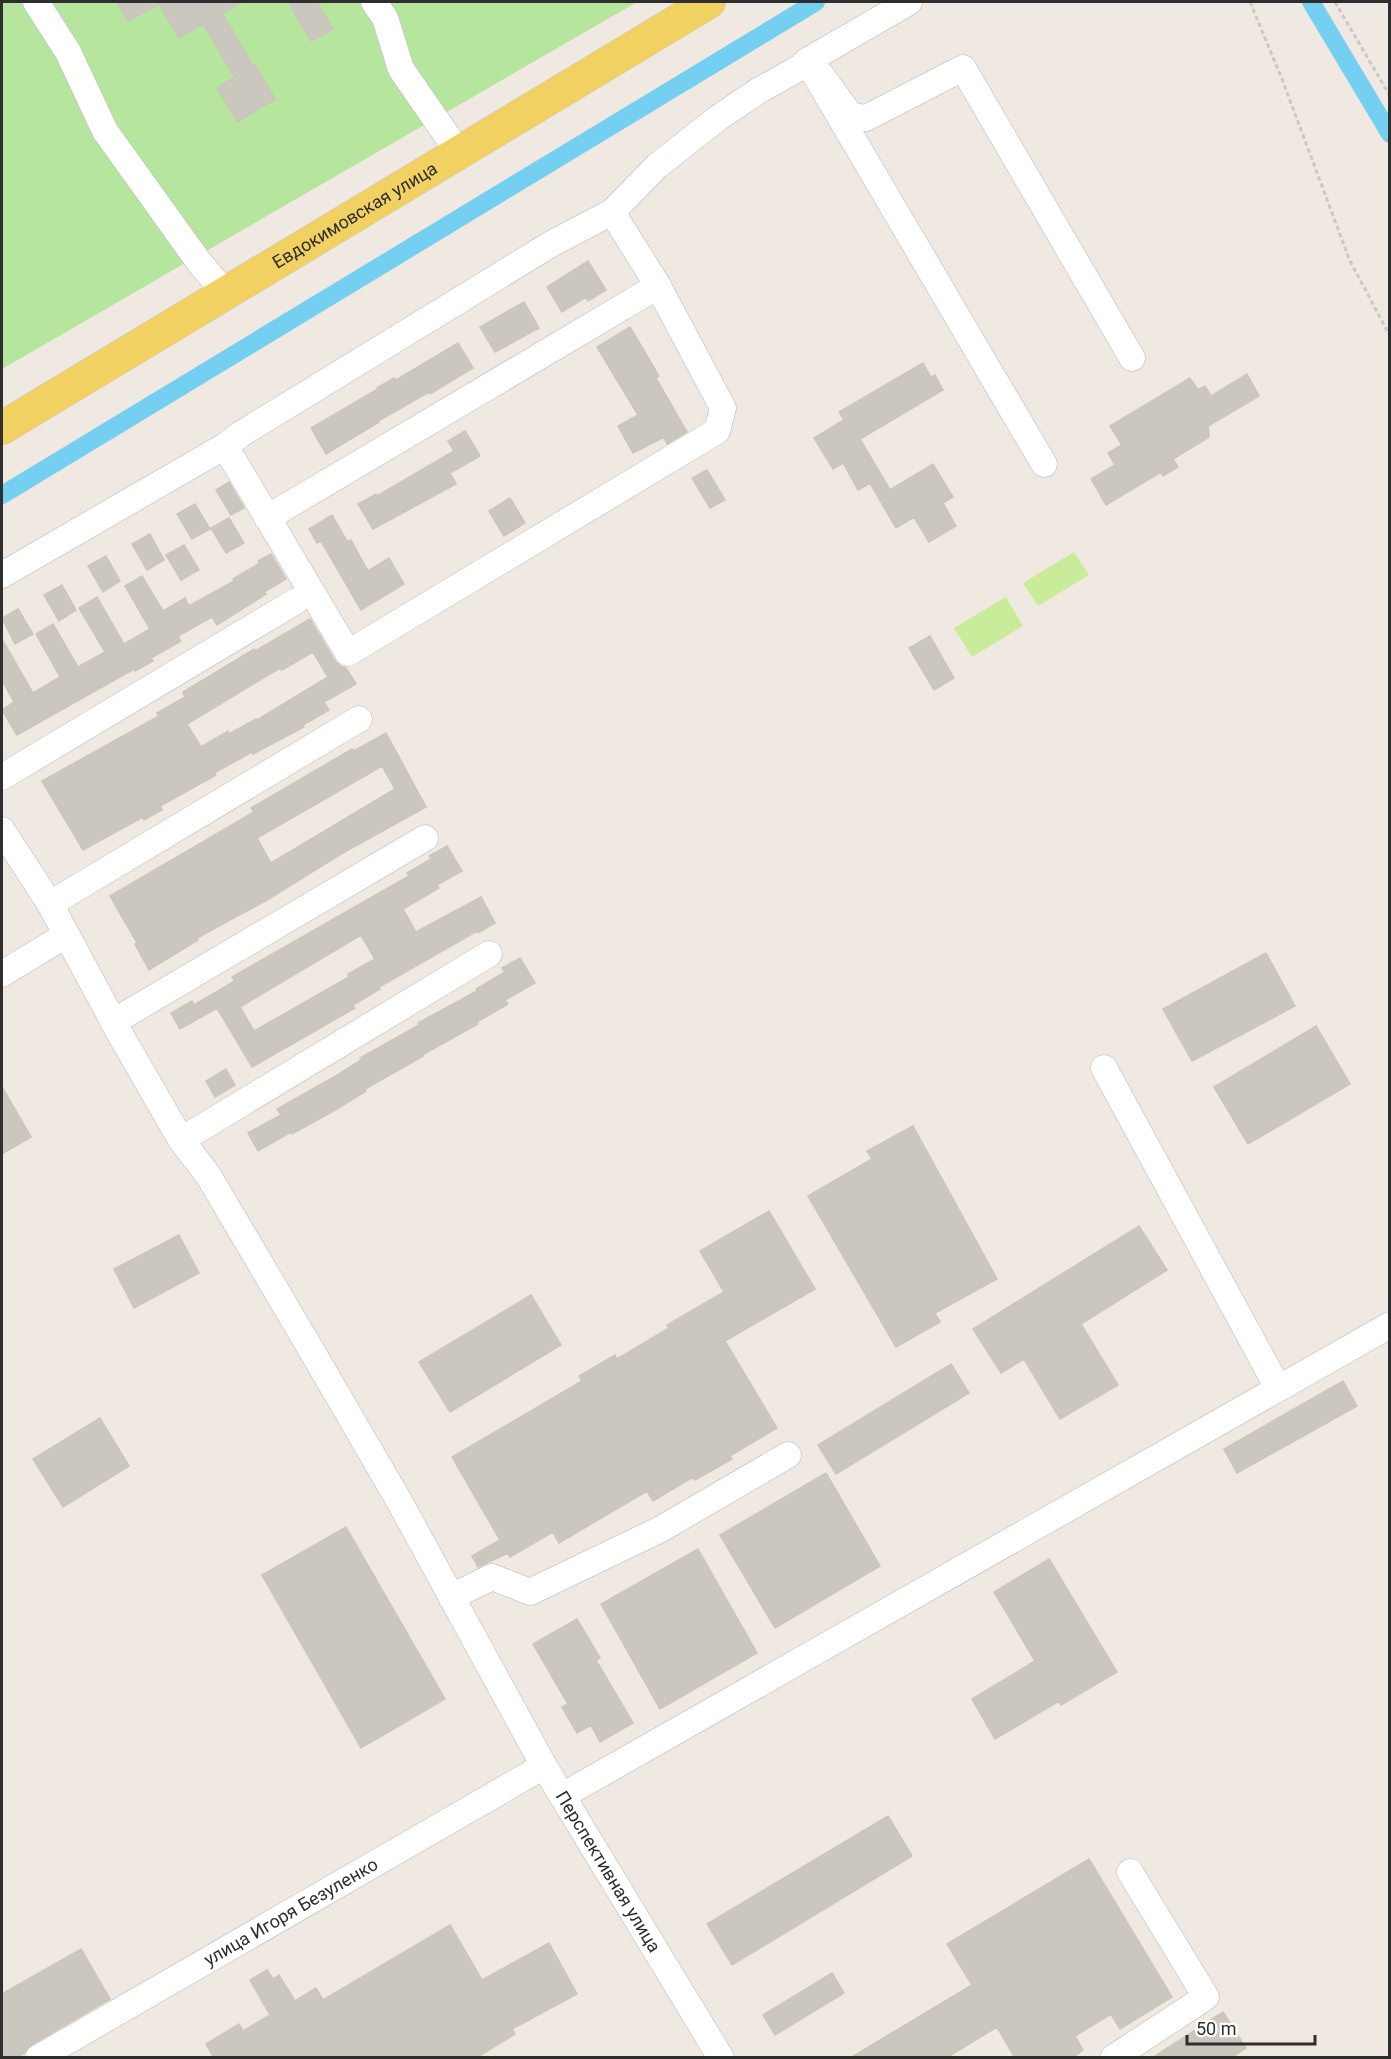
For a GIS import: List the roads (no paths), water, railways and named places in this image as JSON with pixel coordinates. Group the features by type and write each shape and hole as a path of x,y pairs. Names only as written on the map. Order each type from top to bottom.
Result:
{"main road":[{"name":"Евдокимовская улица","path":"2,428 709,2"}],"street":[{"path":"36,2 68,52 105,130 199,262 226,294"},
{"path":"374,2 385,18 401,69 459,153"},
{"path":"2,575 225,446 551,244 612,212 657,166 718,118 758,91 801,67 807,61 909,2"},
{"path":"807,61 821,75 851,116 866,118 963,68 1132,358"},
{"path":"807,61 1044,464"},
{"path":"225,446 348,653 717,432 723,408 658,286 612,212"},
{"path":"267,518 658,286"},
{"path":"2,777 296,601"},
{"path":"50,904 359,718"},
{"name":"Перспективная улица","path":"2,830 50,904 113,1022 181,1140 208,1175 301,1331 398,1499 544,1766 721,2058"},
{"path":"113,1022 425,838"},
{"path":"2,974 66,934"},
{"path":"181,1140 489,954"},
{"path":"1104,1068 1278,1388"},
{"path":"562,1796 1389,1325"},
{"path":"451,1597 492,1577 530,1592 661,1529 788,1455"},
{"name":"улица Игоря Безуленко","path":"38,2058 544,1766"},
{"path":"1113,2058 1206,1997 1130,1872"}],"waterway":[{"path":"2,495 816,2"},
{"path":"1311,2 1390,134"}]}
